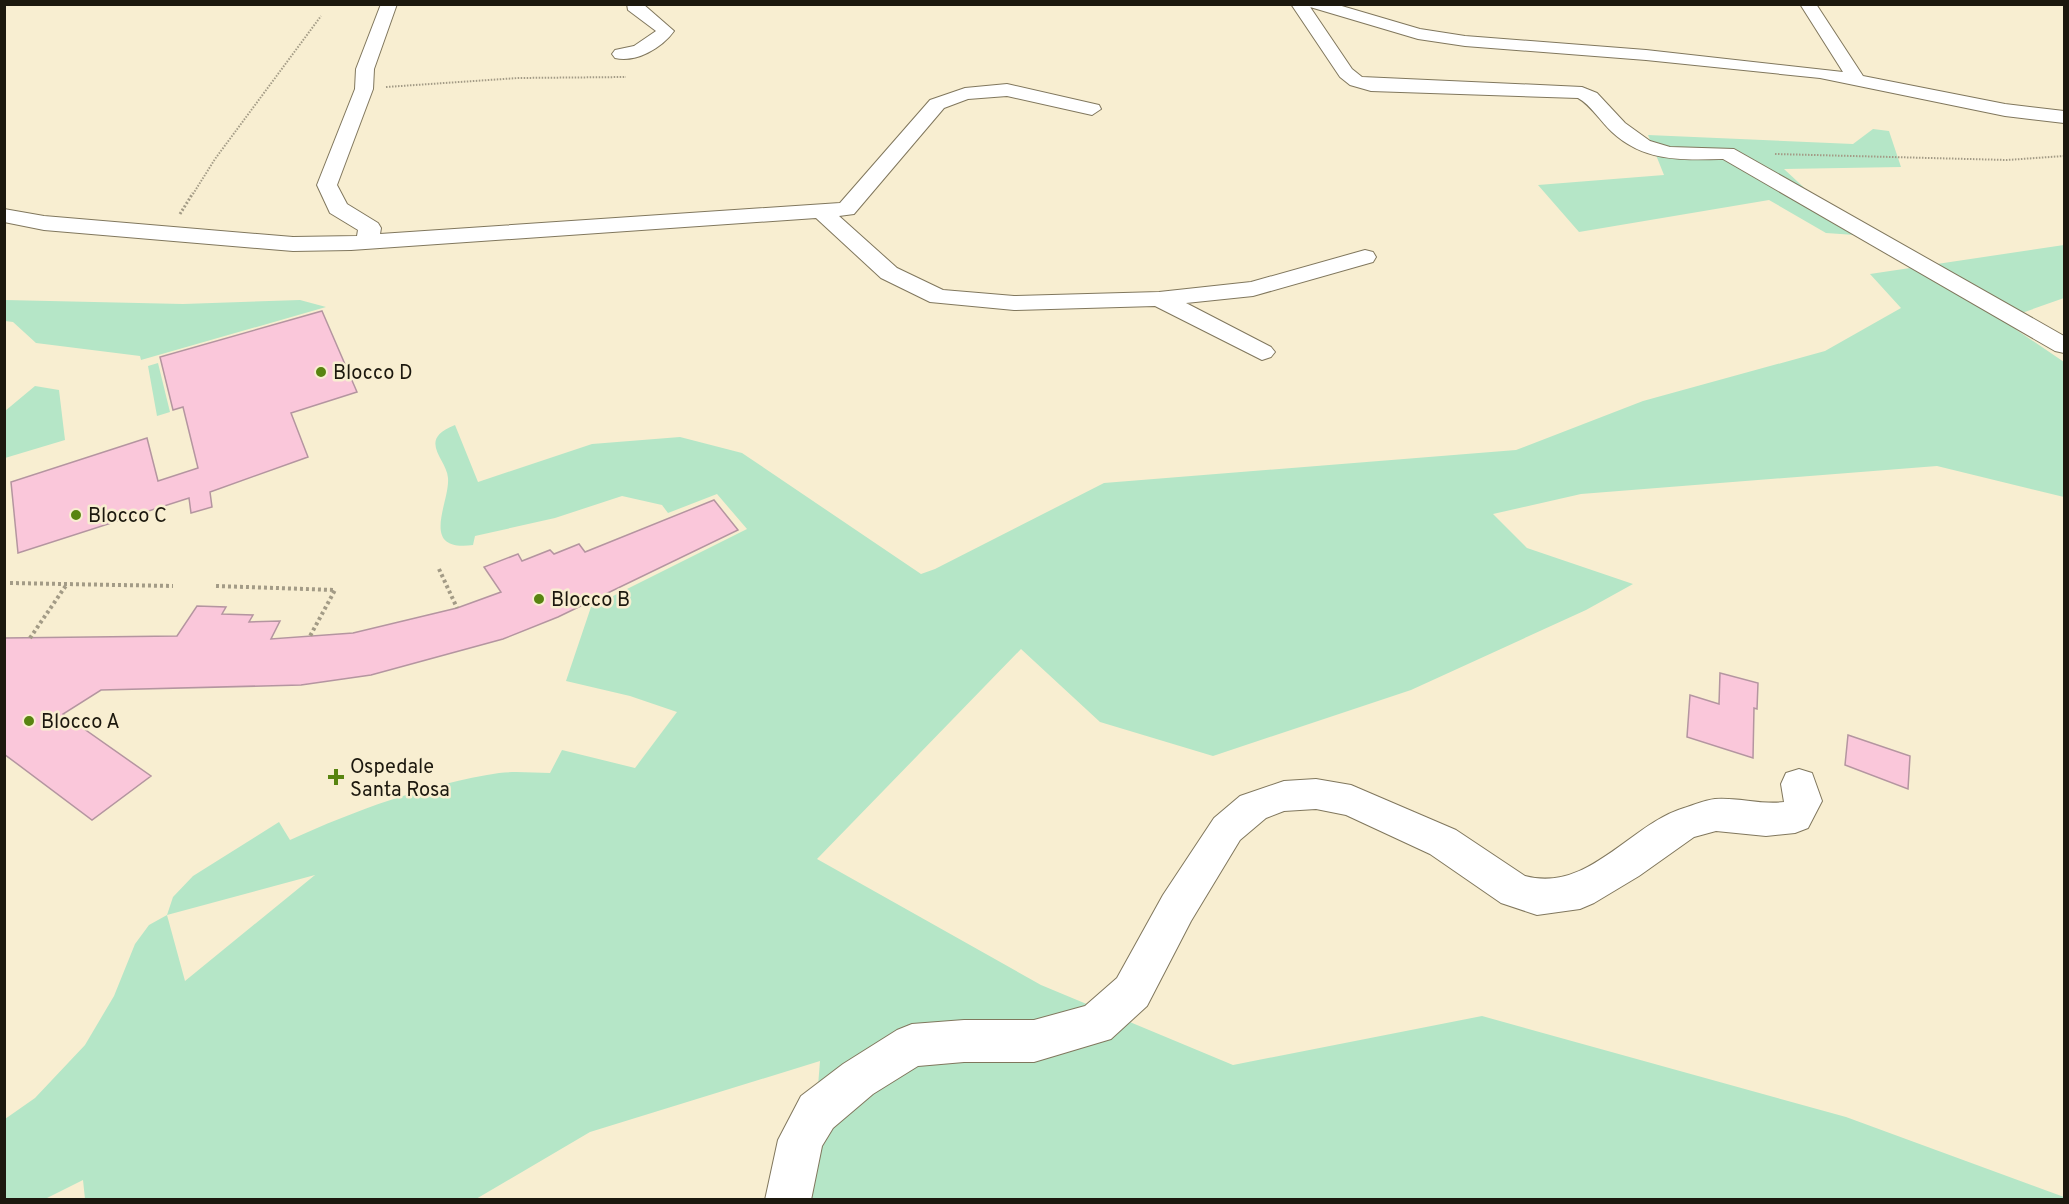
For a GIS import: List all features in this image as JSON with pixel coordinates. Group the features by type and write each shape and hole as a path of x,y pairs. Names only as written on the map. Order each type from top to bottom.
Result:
{"street":[{"path":"367,242 370,228 338,208 327,185 364,89 365,69 389,4"},
{"path":"621,54 637,52 650,46 666,31 634,7 635,4"},
{"path":"1299,4 1346,73 1356,81 1371,85 1418,89 1582,93 1590,97 1635,139 1650,149 1678,153 1727,153 1986,298 2064,346"},
{"path":"1316,4 1418,34 1466,41 1755,65 1856,79 2005,110 2064,117"},
{"path":"1808,4 1856,79"},
{"path":"4,215 44,223 167,235 293,243 367,242 846,209 937,104 965,94 1007,90 1092,109"},
{"path":"821,211 889,273 938,297 1014,303 1159,299 1253,289 1365,257"},
{"path":"1159,299 1262,352"},
{"path":"788,1200 801,1140 817,1112 858,1079 912,1045 964,1041 1034,1041 1096,1024 1132,992 1177,908 1227,829 1253,807 1284,796 1316,794 1351,801 1443,843 1515,891 1537,897 1580,891 1626,864 1683,825 1716,815 1766,820 1795,817 1804,801 1799,784"}],"path":[{"path":"167,235 214,159 321,16"},
{"path":"364,89 518,78 626,76"},
{"path":"1727,153 2007,160 2064,156"},
{"path":"439,569 457,608"},
{"path":"10,583 173,586"},
{"path":"30,638 67,584"},
{"path":"216,586 335,590 309,638"}],"green space":[{"path":"1873,129 1889,131 1901,167 1784,169 1855,235 1826,233 1769,200 1579,232 1538,185 1664,175 1648,135 1853,144"},
{"path":"2064,245 2064,298 2002,320 2064,362 2064,497 1937,466 1581,494 1493,514 1527,548 1633,584 1586,610 1411,690 1213,756 1100,722 1021,649 817,859 1041,985 1233,1065 1482,1016 1846,1117 2064,1197 2064,1199 809,1199 820,1061 590,1132 476,1199 85,1199 83,1180 45,1199 5,1200 5,1119 35,1098 85,1045 114,996 135,944 149,925 167,915 173,897 193,876 279,822 290,840 392,799 445,784 499,773 550,773 562,750 635,768 677,712 630,696 566,681 591,607 747,529 717,494 668,513 662,505 622,496 555,518 475,536 473,545 456,545 446,541 441,533 448,478 435,443 443,431 455,425 478,482 592,444 680,437 742,453 921,574 1104,483 1516,450 1643,401 1825,351 1901,308 1870,274","holes":["315,875 185,981 167,915"]},
{"path":"5,300 183,304 300,300 326,307 141,360 140,356 36,343 13,322 5,321"},
{"path":"158,363 170,412 157,416 148,366"},
{"path":"35,386 59,390 65,440 5,458 5,411"}],"building":[{"path":"322,311 357,392 291,413 308,457 210,492 212,507 191,513 189,498 18,553 11,482 147,438 158,481 198,468 183,407 173,410 160,357"},
{"name":"Blocco B","path":"714,500 738,530 558,617 503,639 371,675 301,685 101,690 63,714 151,776 92,820 4,754 4,638 177,636 197,606 226,607 222,614 253,615 249,622 280,621 271,639 353,633 457,608 501,592 484,567 518,554 522,561 550,550 554,554 579,544 585,552"},
{"path":"1720,673 1758,683 1757,709 1754,708 1753,758 1687,737 1690,695 1719,704"},
{"path":"1848,735 1910,756 1908,789 1845,765"}],"place":[{"name":"Blocco D","path":"321,372"},
{"name":"Blocco C","path":"76,515"},
{"name":"Blocco B","path":"539,599"},
{"name":"Blocco A","path":"29,721"},
{"name":"Ospedale Santa Rosa","path":"336,777"}]}
